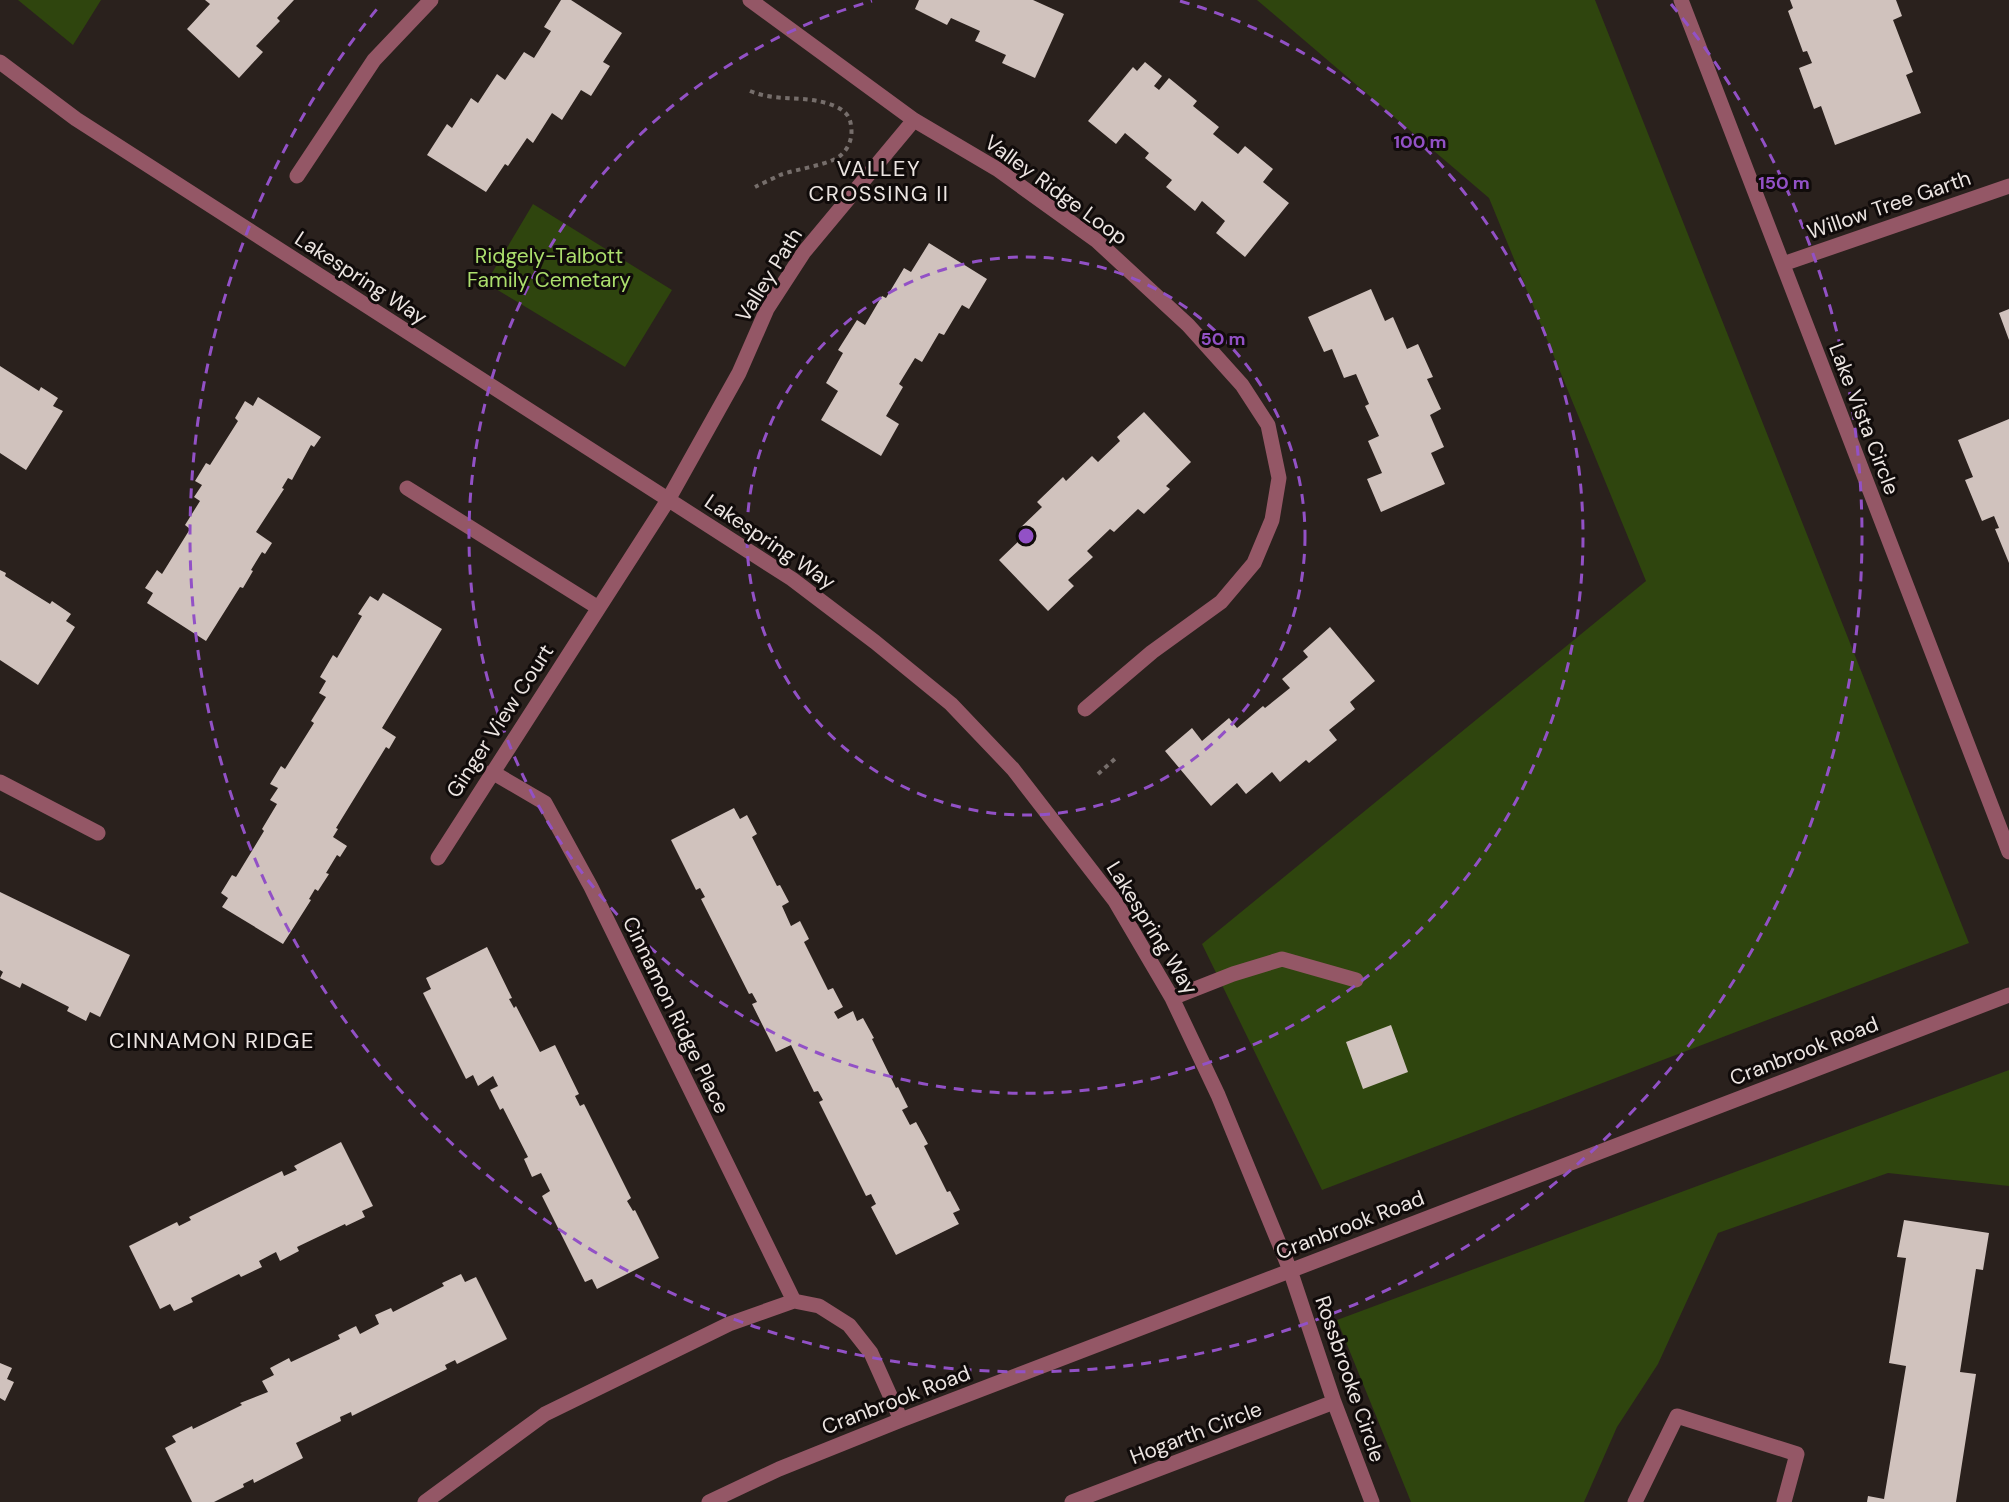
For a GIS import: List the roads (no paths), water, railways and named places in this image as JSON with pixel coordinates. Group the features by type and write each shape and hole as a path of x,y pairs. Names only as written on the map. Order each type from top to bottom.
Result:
{"street":[{"path":"297,176 374,60 431,0"},
{"name":"Valley Ridge Loop","path":"750,0 914,120 997,169 1097,241 1188,325 1242,385 1268,425 1279,478 1272,520 1254,563 1221,602 1152,652 1085,709"},
{"name":"Lake Vista Circle","path":"1681,0 2009,852"},
{"name":"Lakespring Way","path":"0,62 105,138 792,579 951,704 1013,769 1108,891 1172,998 1218,1095 1290,1270"},
{"name":"Valley Path","path":"668,500 738,373 767,309 804,252 914,120"},
{"name":"Willow Tree Garth","path":"1783,264 2009,186"},
{"path":"407,488 597,607"},
{"name":"Ginger View Court","path":"438,858 597,607 668,500"},
{"name":"Cinnamon Ridge Place","path":"492,772 545,803 591,887 794,1301"},
{"path":"0,782 98,833"},
{"path":"1172,998 1233,974 1282,959 1356,980"},
{"name":"Cranbrook Road","path":"709,1502 779,1469 901,1420 2009,995"},
{"name":"Rossbrooke Circle","path":"1290,1270 1334,1402 1372,1502"},
{"path":"425,1502 545,1414 729,1324 794,1301 819,1306 849,1325 871,1353 901,1420"},
{"name":"Hogarth Circle","path":"1072,1502 1334,1402"},
{"path":"1635,1502 1677,1416 1797,1454 1784,1502"}],"district":[{"name":"VALLEY CROSSING II","path":"879,180"},
{"name":"CINNAMON RIDGE","path":"212,1040"}],"park label":[{"name":"Ridgely-Talbott Family Cemetary","path":"549,268"}]}
